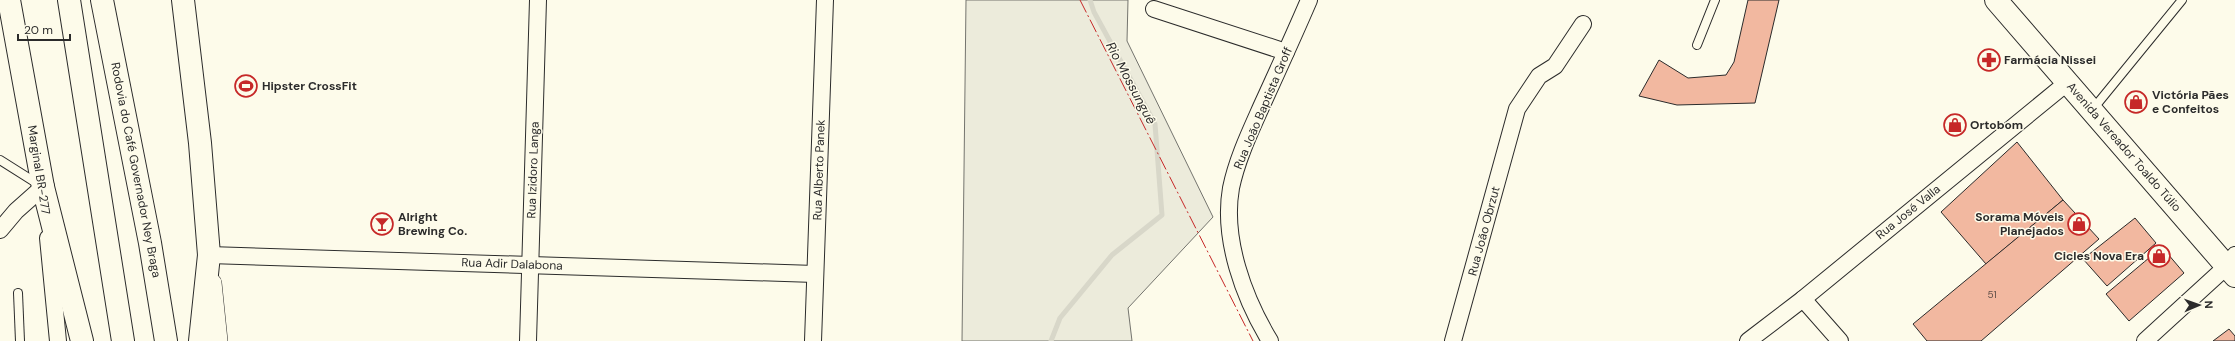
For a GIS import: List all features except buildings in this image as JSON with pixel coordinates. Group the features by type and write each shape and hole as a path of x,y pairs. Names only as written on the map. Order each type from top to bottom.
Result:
{"main road":[{"name":"Marginal BR-277","path":"8,0 43,187"},
{"path":"69,0 123,341"},
{"name":"Rodovia do Café Governador Ney Braga","path":"102,0 150,243 166,341"},
{"path":"183,0 200,143 209,255 200,341"},
{"name":"Avenida Vereador Toaldo Túlio","path":"1996,0 2232,266"},
{"path":"43,187 82,341"}],"street":[{"name":"Rua Izidoro Langa","path":"528,341 538,0"},
{"name":"Rua Alberto Panek","path":"813,341 825,0"},
{"name":"Rua João Baptista Groff","path":"1270,341 1250,302 1239,272 1232,242 1230,213 1231,188 1238,163 1309,0"},
{"path":"1154,9 1286,52"},
{"name":"Rua João Obrzut","path":"1454,341 1520,102 1544,71 1554,66 1582,24"},
{"name":"Rua José Valla","path":"1748,341 1803,299 2068,82"},
{"path":"0,230 16,211 43,187"},
{"name":"Marginal BR-277","path":"43,187 58,341"},
{"path":"209,255 218,341"},
{"name":"Rua Adir Dalabona","path":"209,255 815,274"},
{"path":"2145,341 2232,266"},
{"path":"1803,299 1840,341"}],"lane":[{"path":"1697,45 1715,0"},
{"path":"2092,110 2182,0"},
{"path":"0,160 43,187"},
{"path":"18,293 20,341"}],"shaded area":[{"path":"966,0 1128,0 1127,41 1213,217 1128,308 1132,341 962,341"}],"waterway":[{"name":"Rio Mossunguê","path":"1051,341 1060,318 1112,255 1162,215 1155,124 1094,12 1090,0"}],"power":[{"path":"1080,0 1253,341"}],"place":[{"name":"Farmácia Nissei","path":"1989,60"},
{"name":"Hipster CrossFit","path":"246,86"},
{"name":"Victória Pães e Confeitos","path":"2136,102"},
{"name":"Ortobom","path":"1955,125"},
{"name":"Alright Brewing Co.","path":"382,224"},
{"name":"Sorama Móveis Planejados","path":"2079,224"},
{"name":"Cicles Nova Era","path":"2159,256"}]}
